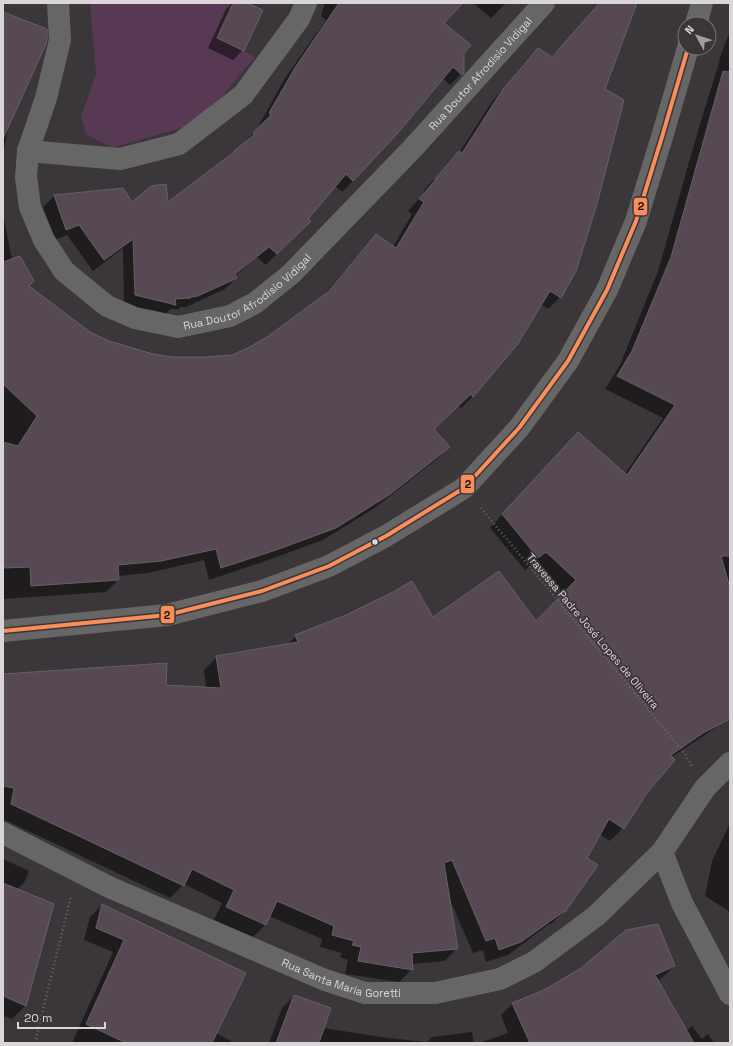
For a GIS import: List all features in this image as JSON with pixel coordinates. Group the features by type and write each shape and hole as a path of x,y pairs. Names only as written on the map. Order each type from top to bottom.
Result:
{"street":[{"name":"Rua Doutor Afrodisio Vidigal","path":"58,3 60,40 46,98 28,151 26,177 30,207 44,240 64,271 70,276 107,306 135,318 178,327 230,316 255,303 291,274 412,149 544,3"},
{"path":"28,151 120,159 179,144 243,95 298,19 306,3"},
{"path":"698,16 702,3"},
{"path":"3,631 167,615 262,591 329,566 386,536 464,488 519,428 564,367 606,290 636,221 686,56"},
{"name":"Rua Santa Maria Goretti","path":"3,833 109,887 325,980 366,992 435,993 500,979 534,962 596,916 662,852 705,788 730,763"},
{"path":"662,852 682,903 730,994"}],"path":[{"name":"Travessa Padre José Lopes de Oliveira","path":"464,488 685,754 705,788"},
{"path":"35,1043 77,870"}],"shaded area":[{"path":"90,3 233,3 244,51 255,57 215,105 181,128 112,148 86,134 81,117 96,74"}],"building":[{"path":"233,3 247,3 263,10 244,51 217,38"},
{"path":"339,3 463,3 444,23 471,45 464,53 464,73 462,75 453,67 397,134 353,181 346,174 308,219 311,221 277,254 269,247 235,274 237,278 198,296 175,299 176,305 135,295 133,239 104,260 79,225 66,230 54,195 123,188 132,202 151,186 166,184 168,202 234,152 255,134 253,133 271,115 269,113 296,66"},
{"path":"599,3 637,3 605,89 624,100 597,204 576,271 561,298 550,291 517,345 473,397 471,394 434,429 450,447 389,495 336,528 221,568 216,549 161,561 118,565 119,580 31,586 30,567 3,568 3,442 18,446 37,416 3,384 3,262 20,256 34,281 29,286 90,332 109,341 153,354 172,357 232,355 267,337 328,292 376,234 396,248 424,202 419,199 459,151 462,153 503,89 538,48 552,57"},
{"path":"3,12 47,29 47,39 3,139"},
{"path":"723,71 730,72 730,556 721,556 730,588 730,719 703,733 671,755 675,760 647,793 624,829 609,819 587,858 598,865 565,912 521,942 499,950 495,938 486,941 452,860 444,863 458,949 412,953 413,970 358,961 361,947 352,945 354,941 332,935 334,926 277,901 266,925 226,907 234,890 192,869 184,886 11,804 14,788 3,786 3,674 167,663 166,685 221,688 216,656 298,642 295,635 346,615 412,581 433,617 499,571 536,621 576,580 546,552 538,558 502,514 578,432 627,475 675,405 617,376 632,351 671,257"},
{"path":"3,883 54,904 26,1006 3,996"},
{"path":"102,904 246,973 212,1043 126,1043 86,1024 124,940 96,928"},
{"path":"658,924 675,966 655,975 694,1043 530,1043 512,1003 544,990 581,968 626,930"},
{"path":"294,995 331,1008 319,1043 276,1043"}],"transit line":[{"name":"2","path":"3,631 167,615 262,591 329,566 386,536 464,488 519,428 568,361 607,290 636,221 686,56"}]}
